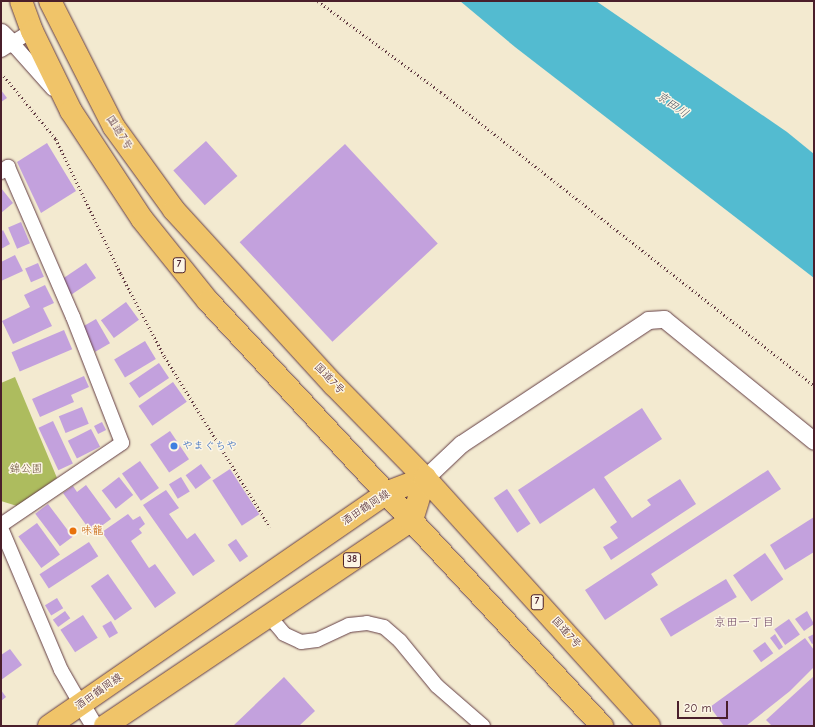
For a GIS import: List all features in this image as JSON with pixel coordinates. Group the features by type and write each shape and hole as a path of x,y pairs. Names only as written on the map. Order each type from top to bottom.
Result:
{"main road":[{"name":"7","path":"21,1 32,31 71,111 142,219 208,300 351,457 388,492 602,726"},
{"name":"国道7号","path":"50,1 114,127 174,210 329,380 426,478 650,726"},
{"name":"酒田鶴岡線","path":"49,726 207,614 388,492 426,478"},
{"path":"412,520 426,478"},
{"name":"38","path":"105,726 412,520"}],"street":[{"path":"32,31 5,42 71,111"},
{"path":"1,172 8,167 72,317 122,443 1,525"},
{"path":"426,478 461,444 648,320 664,319 814,441"},
{"path":"1,528 61,670 94,726"},
{"path":"268,616 284,634 301,642 317,640 349,625 367,623 384,627 400,641 437,686 483,726"}],"path":[{"path":"318,1 441,92 814,385"},
{"path":"4,76 56,139 121,274 165,357 270,526"}],"green space":[{"name":"錦公園","path":"15,377 57,478 17,506 1,501 1,383"}],"water":[{"name":"京田川","path":"460,1 596,1 787,132 814,154 814,278 515,47"}],"building":[{"path":"1,90 7,98 1,102"},
{"path":"206,141 237,176 205,205 173,170"},
{"path":"47,143 76,191 41,213 17,162"},
{"path":"345,144 438,243 332,342 240,242"},
{"path":"1,188 13,203 1,213"},
{"path":"21,222 30,243 17,249 8,227"},
{"path":"3,230 10,244 1,249 1,232"},
{"path":"15,255 23,271 1,281 1,262"},
{"path":"38,263 44,277 31,282 25,268"},
{"path":"86,263 96,278 71,295 61,280"},
{"path":"45,285 54,303 43,308 52,326 13,344 2,321 30,307 24,295"},
{"path":"126,302 139,320 114,338 101,320"},
{"path":"96,319 110,343 95,352 81,328"},
{"path":"64,330 72,349 20,372 12,352"},
{"path":"145,341 156,359 125,378 114,360"},
{"path":"159,363 169,378 139,398 129,383"},
{"path":"84,376 89,387 71,395 74,402 40,417 32,399"},
{"path":"173,382 187,402 152,426 139,406"},
{"path":"82,407 89,424 66,433 59,416"},
{"path":"642,408 662,439 604,477 632,518 651,505 647,500 680,479 696,504 611,560 603,547 618,538 610,527 617,522 594,488 540,524 518,490"},
{"path":"53,421 73,464 58,470 38,428"},
{"path":"102,422 106,430 98,434 94,426"},
{"path":"91,429 100,447 77,459 68,441"},
{"path":"170,431 189,459 169,473 150,444"},
{"path":"140,461 159,488 141,501 122,474"},
{"path":"201,464 211,478 196,489 186,475"},
{"path":"230,469 259,514 242,526 212,480"},
{"path":"768,470 781,489 651,574 658,585 605,620 585,590"},
{"path":"119,477 133,495 116,509 102,491"},
{"path":"181,477 190,492 178,499 169,484"},
{"path":"86,485 111,519 92,533 63,493 73,486 77,492"},
{"path":"507,489 530,524 517,533 494,498"},
{"path":"166,490 179,508 169,514 187,539 195,533 215,561 193,576 143,505"},
{"path":"48,504 73,537 60,546 35,514"},
{"path":"128,514 133,520 140,516 145,524 139,529 142,533 131,541 149,568 155,564 176,593 155,608 102,532"},
{"path":"814,517 814,552 785,570 770,545"},
{"path":"37,523 60,555 41,568 18,537"},
{"path":"236,539 248,556 240,562 228,545"},
{"path":"89,542 98,556 49,588 40,574"},
{"path":"765,553 783,579 751,602 733,575"},
{"path":"108,574 132,608 115,620 91,586"},
{"path":"726,579 737,597 671,637 660,619"},
{"path":"57,598 63,608 51,615 45,605"},
{"path":"65,611 70,618 58,627 53,620"},
{"path":"807,611 814,624 804,631 795,619"},
{"path":"83,615 98,638 75,652 60,630"},
{"path":"789,619 800,635 785,645 774,629"},
{"path":"111,621 118,633 109,638 102,626"},
{"path":"775,634 783,647 779,650 770,638"},
{"path":"814,634 814,643 812,644 808,637"},
{"path":"805,638 814,650 814,667 790,691 746,726 724,726 710,707"},
{"path":"765,642 773,653 761,662 753,651"},
{"path":"10,649 22,665 1,680 1,655"},
{"path":"814,676 814,726 772,726 766,720"},
{"path":"284,677 315,711 299,726 233,726"},
{"path":"1,690 6,697 1,701"}],"place":[{"name":"やまぐちや","path":"174,446"},
{"name":"味龍","path":"73,531"}],"district":[{"name":"京田一丁目","path":"744,623"}]}
